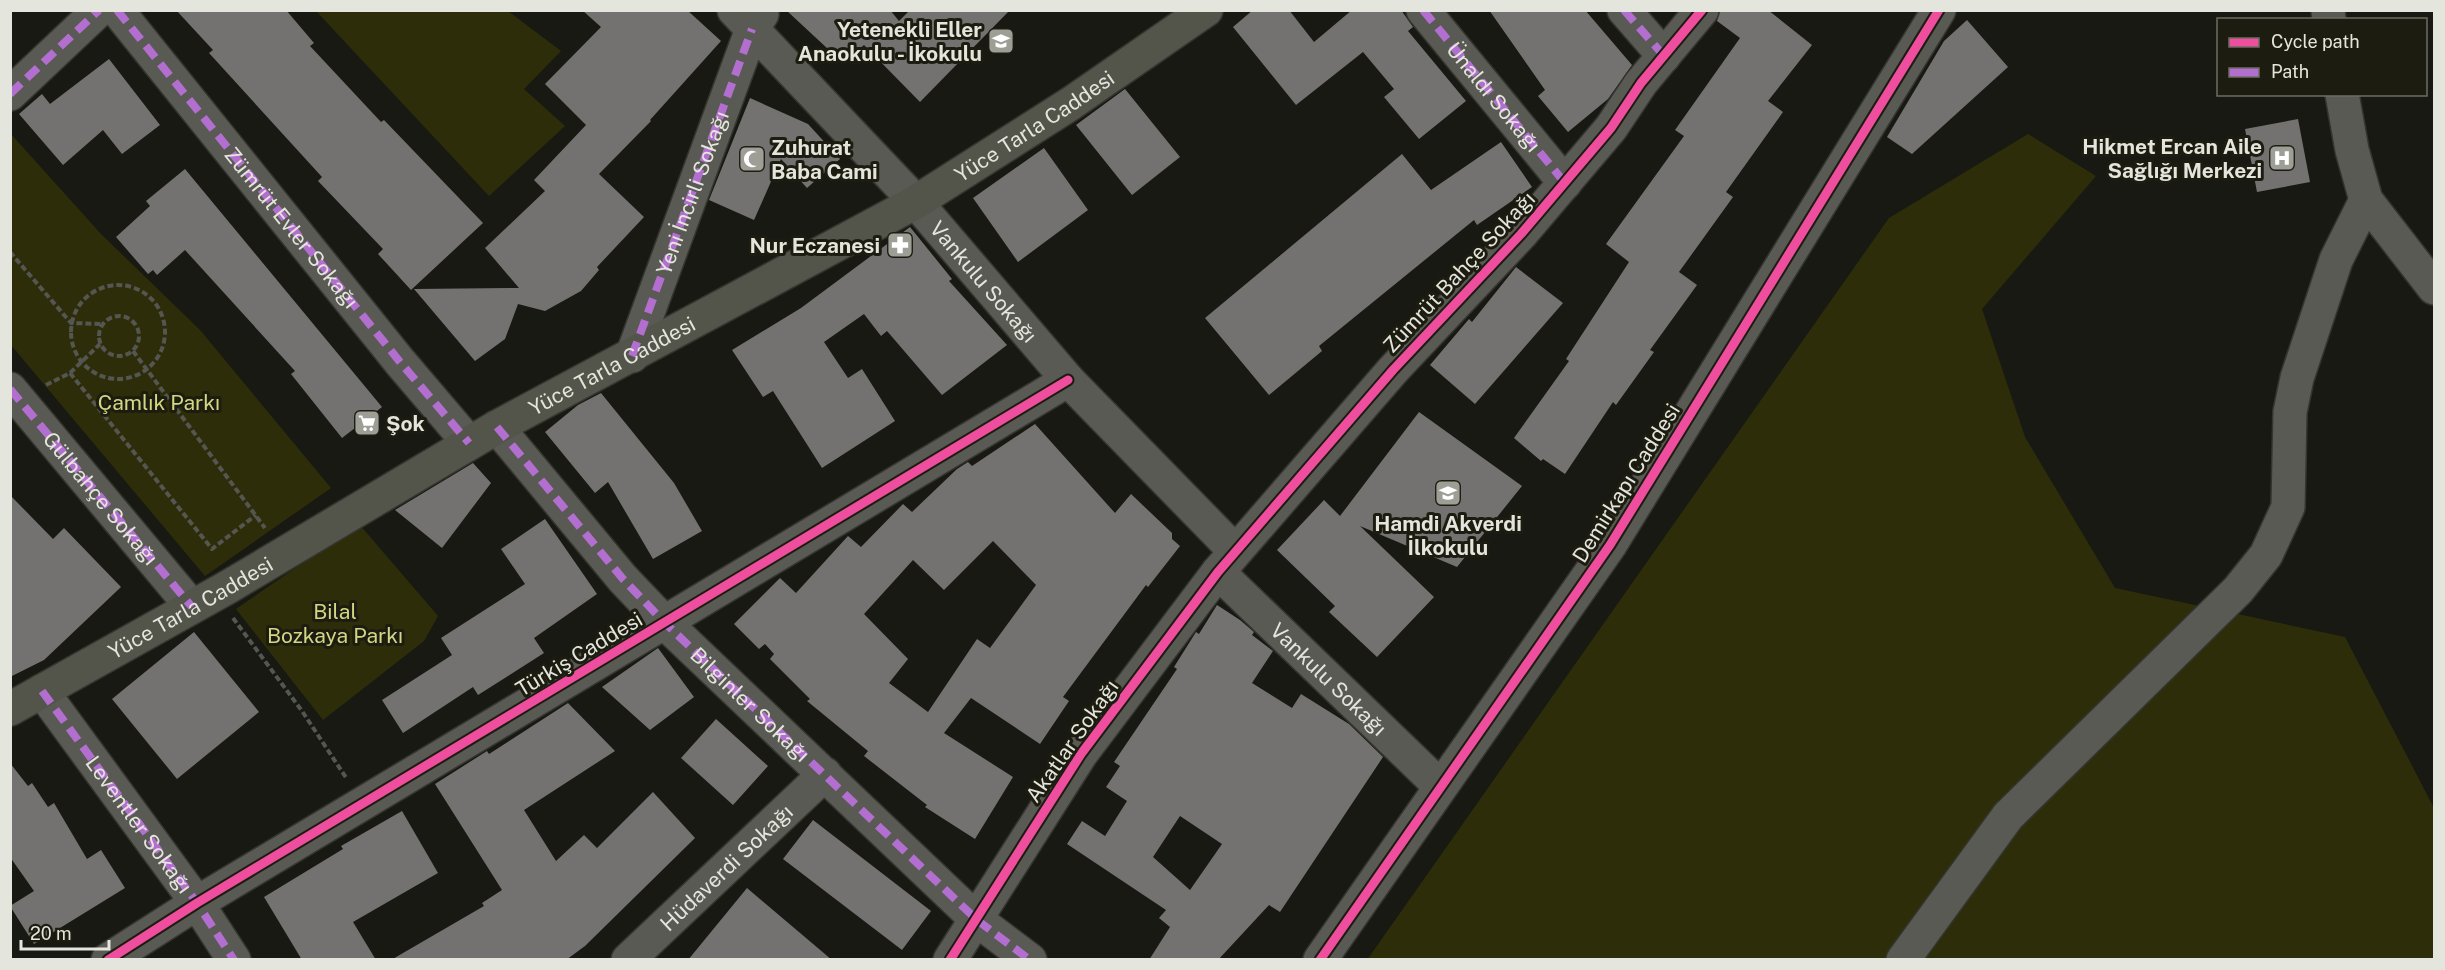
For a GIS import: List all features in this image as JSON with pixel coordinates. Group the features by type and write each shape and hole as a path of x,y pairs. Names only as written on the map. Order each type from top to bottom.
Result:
{"main road":[{"name":"Yüce Tarla Caddesi","path":"10,709 203,600 497,427 916,202 1070,104 1206,10"}],"street":[{"path":"10,94 99,10"},
{"name":"Zümrüt Evler Sokağı","path":"117,10 392,353 469,443"},
{"name":"Ünaldı Sokağı","path":"1423,10 1564,183"},
{"path":"1624,10 1664,56"},
{"name":"Zümrüt Bahçe Sokağı","path":"1226,562 1393,370 1521,234 1611,128 1641,83 1702,10"},
{"name":"Demirkapı Caddesi","path":"1320,960 1610,545 1939,10"},
{"name":"Vankulu Sokağı","path":"750,17 916,202 1226,562 1440,786"},
{"name":"Yeni İncirli Sokağı","path":"632,356 750,17"},
{"path":"2342,96 2352,150 2366,200 2434,288"},
{"path":"1903,960 2008,816 2238,590 2266,555 2288,507 2290,412 2297,378 2336,260 2366,200"},
{"name":"Türkiş Caddesi","path":"108,960 196,903 1068,380"},
{"name":"Gülbahçe Sokağı","path":"15,394 203,600"},
{"name":"Bilginler Sokağı","path":"497,427 623,579 665,623 977,920 1030,960"},
{"name":"Akatlar Sokağı","path":"950,960 1081,754 1226,562"},
{"name":"Leventler Sokağı","path":"42,691 196,903 234,960"},
{"name":"Hüdaverdi Sokağı","path":"628,960 825,774"}],"path":[{"path":"10,252 71,323 103,324 120,316 133,321 137,327 139,340 133,351 127,355 115,356 100,344 99,330 103,324"},
{"path":"122,285 144,292 156,302 163,316 166,331 164,347 157,360 146,372 133,378 118,380 104,378 81,362 70,337 71,323 76,309 86,296 99,288 122,285"},
{"path":"15,394 70,373 100,344"},
{"path":"133,351 146,372 283,552"},
{"path":"70,373 212,549 256,515"},
{"path":"203,600 302,711 363,804"}],"green space":[{"path":"319,10 508,11 561,51 524,89 565,126 489,196 317,12"},
{"name":"Çamlık Parkı","path":"10,133 101,234 200,330 331,488 205,576 11,345"},
{"path":"2028,134 2096,176 1982,309 2025,437 2115,588 2345,637 2434,808 2434,959 1367,960 1889,218"},
{"name":"Bilal Bozkaya Parkı","path":"359,524 438,616 424,641 323,720 236,609"}],"building":[{"path":"176,10 286,10 314,43 310,46 381,122 384,120 483,223 411,290 378,254 383,249 318,181 322,177 209,53 213,50"},
{"path":"582,10 687,10 721,41 651,121 599,174 644,217 597,267 599,270 581,291 545,311 518,304 505,339 475,361 414,289 519,288 485,248 545,191 534,180 586,125 545,84 601,27"},
{"path":"786,10 890,10 899,21 910,10 1010,10 920,102 864,45 843,63"},
{"path":"1253,10 1289,10 1314,42 1352,10 1401,10 1413,27 1408,31 1466,101 1419,139 1384,97 1394,89 1363,52 1296,105 1233,27"},
{"path":"1489,10 1585,10 1632,65 1608,99 1568,132 1538,96 1545,90"},
{"path":"1720,10 1768,10 1812,45 1768,101 1783,112 1726,192 1733,197 1679,272 1697,285 1650,350 1654,352 1616,405 1613,402 1565,474 1543,459 1541,461 1514,438 1569,361 1566,359 1629,262 1606,244 1684,136 1675,130 1740,38 1717,21"},
{"path":"1967,20 2008,67 1912,154 1887,137 1944,41"},
{"path":"109,59 160,125 122,154 103,130 63,165 19,114 42,94 50,104"},
{"path":"1125,89 1180,157 1132,195 1076,125"},
{"name":"Zuhurat Baba Cami","path":"750,98 808,124 840,159 807,188 781,159 754,220 709,200"},
{"path":"2298,119 2310,182 2257,192 2245,129"},
{"path":"1501,142 1532,187 1477,225 1474,220 1319,346 1322,351 1269,395 1205,318 1402,154 1431,190"},
{"path":"1044,148 1088,210 1018,262 973,198"},
{"path":"185,169 382,407 342,438 291,374 295,371 185,250 157,275 153,270 148,274 116,237 150,206 146,201"},
{"path":"910,227 952,279 949,281 1007,345 942,395 887,331 881,336 864,314 824,342 848,378 862,369 895,421 822,468 773,391 763,397 732,350 801,308"},
{"path":"1516,267 1563,303 1475,404 1430,365 1469,319 1472,322"},
{"path":"601,393 674,483 702,531 653,559 608,482 595,493 545,432 578,405"},
{"path":"1419,412 1522,486 1457,567 1360,526 1434,597 1377,657 1329,612 1335,606 1277,550 1324,500 1340,516"},
{"path":"1035,424 1115,513 1131,494 1172,533 1172,539 1180,546 1148,587 1146,585 1063,697 1069,701 1040,744 971,698 944,733 1013,777 975,839 925,807 927,805 864,756 868,751 807,701 810,699 770,659 774,654 765,644 759,649 734,624 780,578 796,593 848,536 861,547 903,504 912,512 957,469 968,462 972,466","holes":["993,541 1036,585 990,648 977,639 928,712 889,683 908,659 864,614 913,560 944,590"]},
{"path":"473,463 491,483 442,548 395,510"},
{"path":"10,495 53,539 64,528 121,587 44,660 10,677"},
{"path":"545,519 597,594 534,638 544,653 478,695 473,687 403,733 382,700 452,655 441,638 525,584 501,549"},
{"path":"1217,605 1240,620 1254,632 1252,635 1273,651 1252,683 1292,708 1301,694 1349,724 1383,757 1280,912 1269,905 1218,960 1149,960 1170,927 1159,918 1166,910 1067,844 1082,821 1105,836 1127,801 1106,787 1120,766 1114,762 1177,669 1174,667 1196,632 1199,634","holes":["1180,816 1222,844 1190,890 1153,857"]},
{"path":"194,632 259,712 177,779 112,699"},
{"path":"658,648 694,697 650,730 602,687"},
{"path":"568,703 615,751 524,810 556,861 584,835 597,848 653,792 695,838 585,946 566,960 391,960 484,906 482,903 502,890 435,784 487,751 489,754"},
{"path":"716,719 768,766 733,805 681,758"},
{"path":"10,763 28,786 32,783 48,807 54,803 87,859 101,850 125,888 34,944 10,906 34,891 10,857"},
{"path":"402,811 438,873 353,922 376,960 302,960 264,897 343,849 341,846"},
{"path":"813,820 931,911 902,950 783,859"},
{"path":"747,888 832,960 688,960"}],"marked path":[{"path":"10,94 99,10"},
{"path":"117,10 400,362 469,443"},
{"path":"1423,10 1565,183"},
{"path":"1624,10 1664,56"},
{"path":"632,356 752,29"},
{"path":"10,389 192,607"},
{"path":"497,427 623,579 665,623 977,920 1030,960"},
{"path":"42,691 197,903 234,960"}],"cycle path":[{"path":"950,960 1081,754 1218,572 1393,370 1521,234 1611,128 1641,83 1702,10"},
{"path":"1320,960 1610,545 1939,10"},
{"path":"108,960 197,903 1068,380"}],"place":[{"name":"Yetenekli Eller Anaokulu - İkokulu","path":"1001,41"},
{"name":"Hikmet Ercan Aile Sağlığı Merkezi","path":"2282,158"},
{"name":"Zuhurat Baba Cami","path":"752,159"},
{"name":"Nur Eczanesi","path":"900,245"},
{"name":"Şok","path":"367,423"},
{"name":"Hamdi Akverdi İlkokulu","path":"1448,493"}]}
